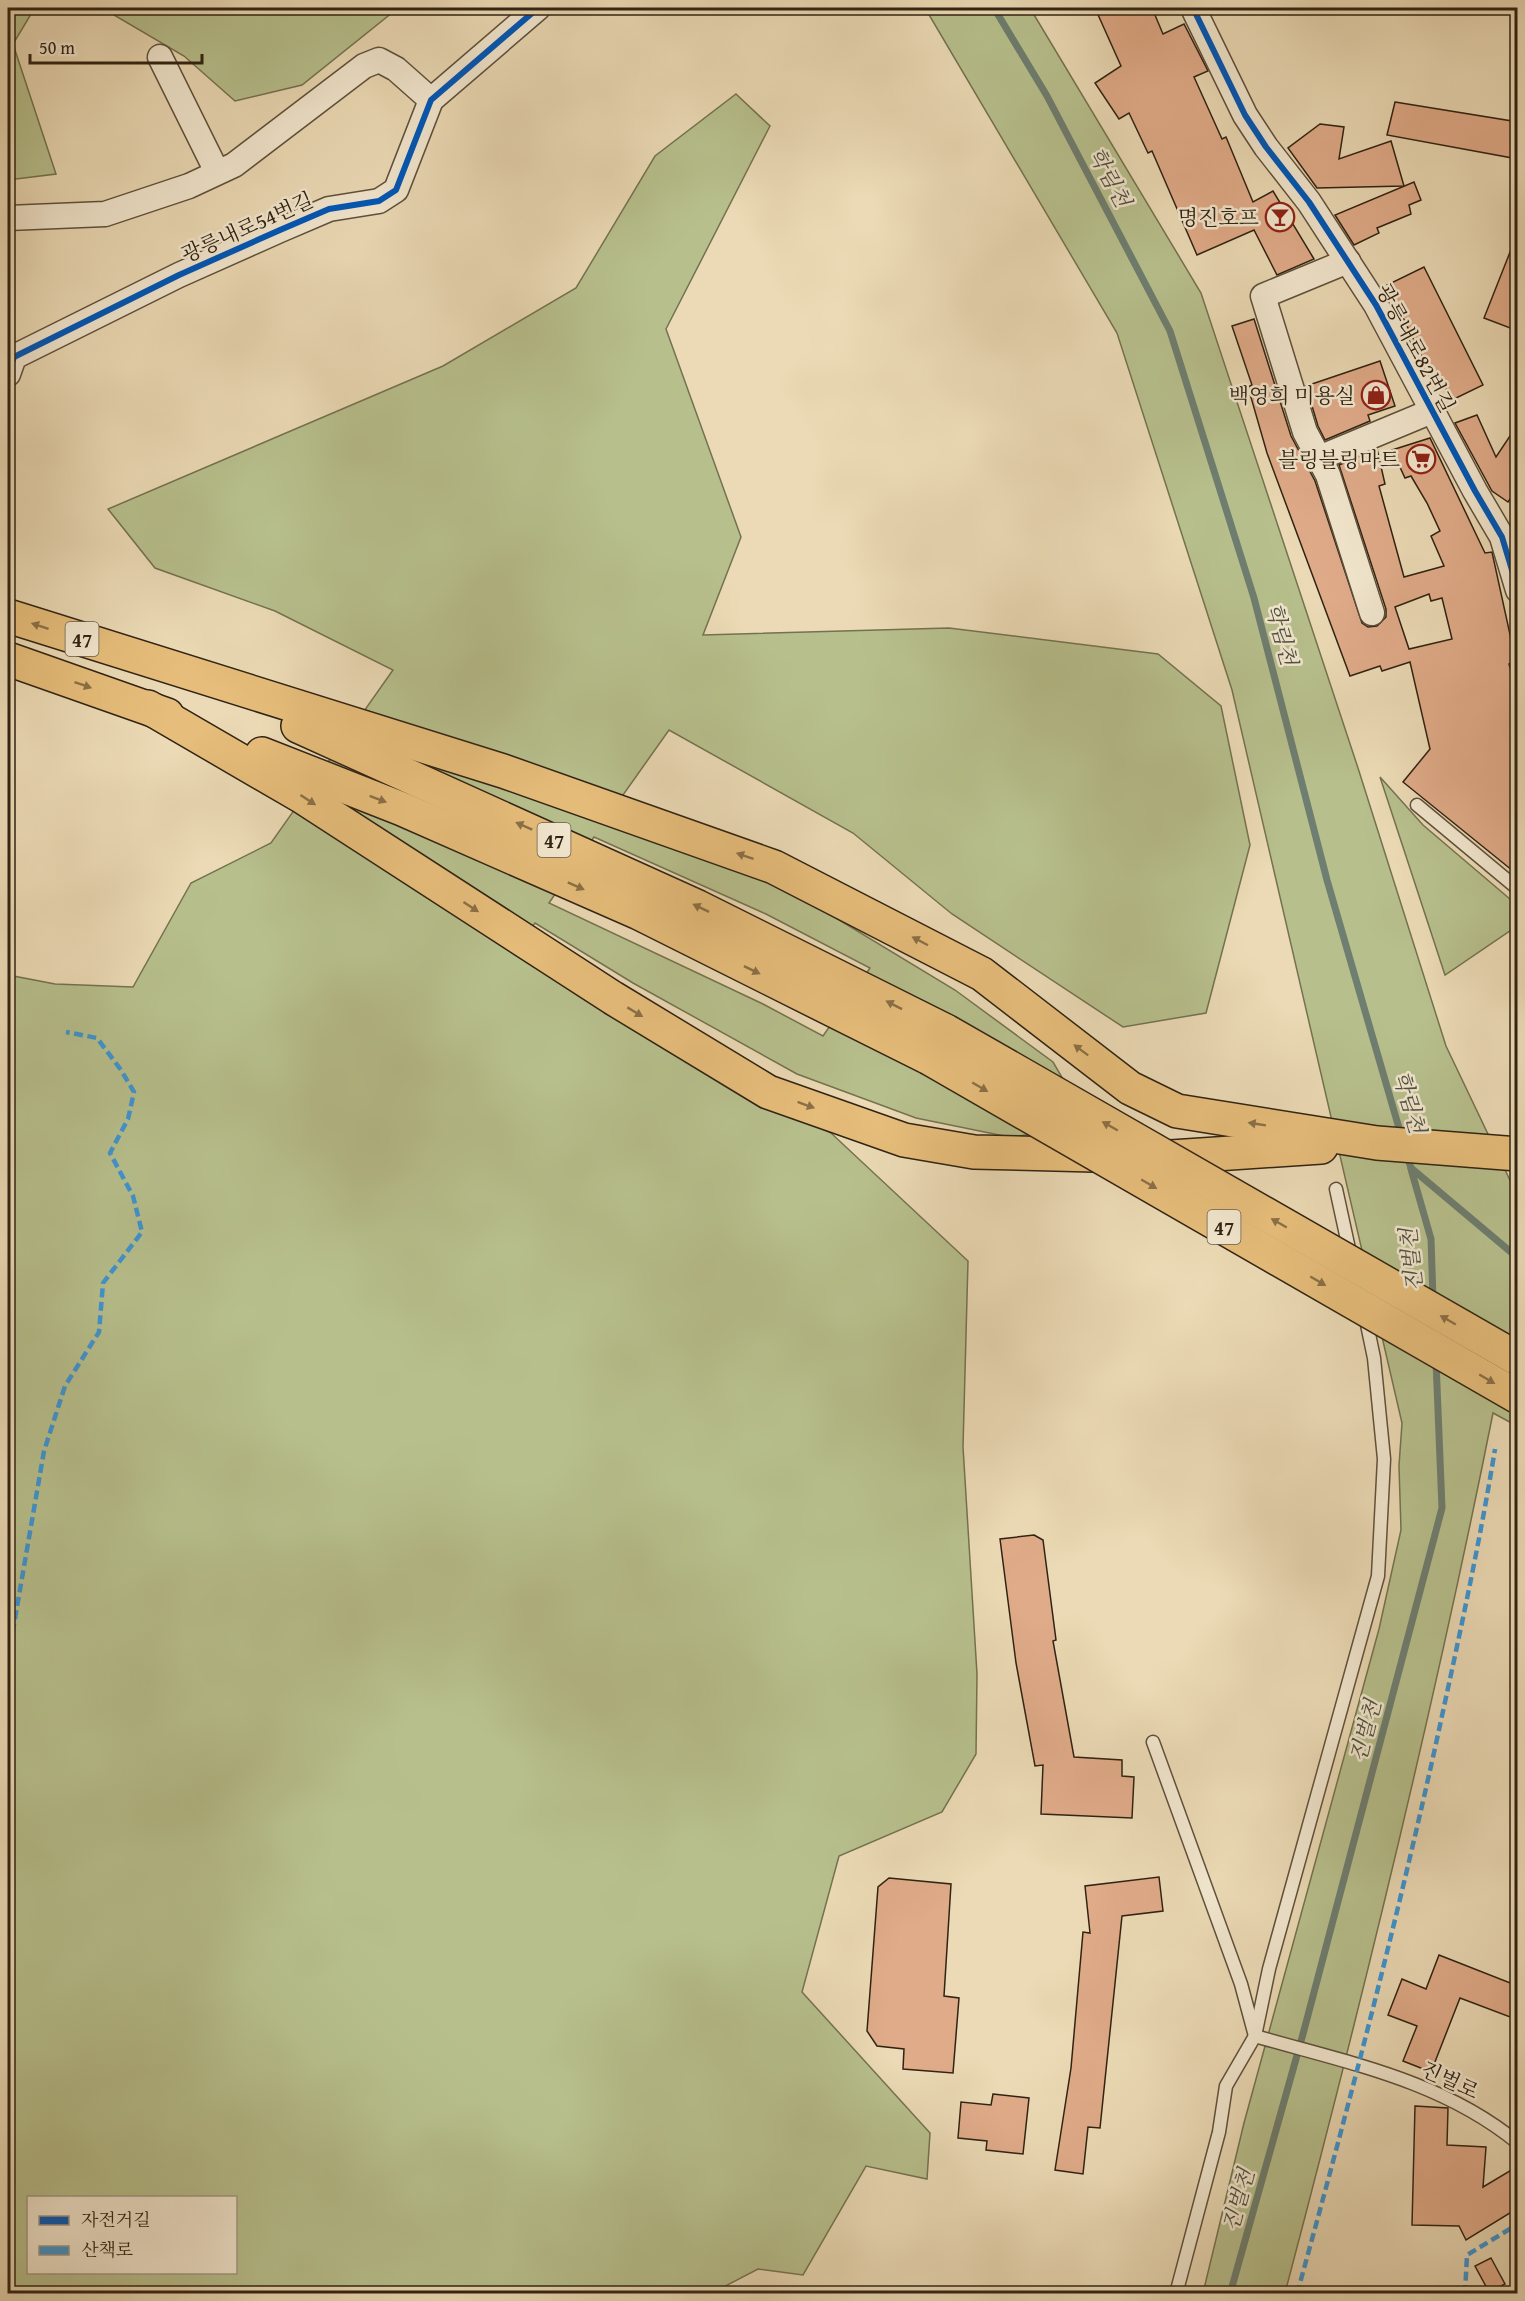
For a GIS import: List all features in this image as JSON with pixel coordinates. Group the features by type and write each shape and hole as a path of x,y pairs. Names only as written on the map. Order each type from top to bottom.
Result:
{"highway":[{"name":"47","path":"8,616 156,663 635,877 1518,1359"},
{"name":"47","path":"8,659 148,707 402,808 938,1044 1518,1397"},
{"path":"156,663 503,771 774,867 982,974 1130,1088 1177,1111 1377,1143 1518,1154"},
{"path":"148,707 300,796 613,998 768,1092 904,1140 974,1152 1171,1157 1377,1143"}],"street":[{"name":"광릉내로54번길","path":"8,374 14,357 179,275 329,209 379,201 396,190 431,100 538,8"},
{"name":"광릉내로82번길","path":"1193,8 1245,115 1348,261 1376,305 1502,537 1518,590"},
{"path":"160,57 217,172"},
{"path":"8,218 105,214 189,186 234,165 364,66 380,60 396,69 431,100"},
{"path":"1348,261 1263,296 1305,432 1328,475 1372,613"},
{"path":"1319,458 1432,411"}],"lane":[{"path":"1417,805 1518,889"},
{"path":"1176,2294 1219,2132 1226,2086 1255,2036 1269,1969 1378,1576 1384,1459 1374,1358 1336,1189"},
{"path":"1153,1742 1240,1983 1255,2036"},
{"name":"진벌로","path":"1255,2036 1438,2092 1467,2106 1518,2143"}],"green space":[{"path":"8,8 43,8 34,9 13,44 56,174 8,180"},
{"path":"102,8 398,8 302,85 235,101 184,56"},
{"path":"925,8 1030,8 1201,293 1358,768 1446,1046 1517,1195 1517,1426 1493,1413 1422,1745 1396,1855 1285,2293 1203,2293 1244,2123 1379,1629 1401,1530 1399,1466 1402,1423 1232,690 1117,333"},
{"path":"736,94 770,126 666,329 741,537 703,635 949,628 1158,654 1221,706 1250,845 1206,1013 1123,1027 952,914 853,833 669,730 606,819 788,889 955,990 1053,1062 1091,1127 1009,1137 916,1118 797,1074 633,983 535,923 526,935 695,1060 831,1133 968,1261 963,1447 977,1674 976,1754 942,1812 839,1856 802,1992 930,2133 927,2179 866,2166 803,2275 758,2269 712,2293 8,2293 8,975 55,984 133,987 191,883 271,843 393,670 275,611 155,568 108,509 443,366 576,288 655,156","holes":["594,837 766,914 870,968 823,1036 763,1004 549,903"]},
{"path":"1380,777 1423,825 1517,905 1517,926 1445,975"}],"building":[{"path":"1095,8 1152,8 1163,34 1184,24 1208,71 1194,77 1222,139 1226,137 1253,202 1273,191 1314,259 1277,275 1254,230 1197,255 1152,151 1148,153 1129,113 1119,119 1095,83 1121,66"},
{"path":"1395,102 1518,122 1518,159 1387,135"},
{"path":"1320,124 1344,127 1339,159 1391,141 1404,186 1317,188 1288,148"},
{"path":"1414,182 1421,200 1409,205 1411,214 1377,228 1379,233 1354,245 1335,215"},
{"path":"1516,237 1518,237 1518,331 1484,318"},
{"path":"1424,267 1483,385 1452,400 1439,375 1432,377 1387,285"},
{"path":"1254,319 1291,436 1315,481 1362,623 1368,627 1377,626 1386,617 1386,609 1339,465 1377,449 1385,484 1379,486 1404,577 1444,566 1431,536 1440,531 1411,476 1405,478 1392,450 1430,438 1485,553 1492,552 1516,662 1509,664 1518,697 1518,875 1403,782 1430,749 1410,662 1382,671 1380,666 1350,676 1267,453 1248,387 1252,385 1232,326","holes":["1429,594 1431,601 1442,598 1452,639 1409,649 1395,607"]},
{"path":"1380,361 1395,406 1368,415 1370,421 1325,440 1318,426 1306,386"},
{"path":"1477,415 1496,457 1518,424 1518,488 1508,502 1492,491 1455,423"},
{"path":"1034,1535 1043,1540 1056,1640 1053,1641 1074,1757 1122,1760 1122,1776 1134,1777 1132,1818 1041,1814 1043,1765 1035,1766 1016,1663 1000,1539"},
{"path":"1159,1877 1163,1911 1122,1916 1100,2128 1088,2127 1083,2174 1055,2170 1071,2068 1083,1932 1090,1933 1085,1886"},
{"path":"889,1878 951,1884 944,1996 959,1998 953,2073 903,2069 904,2049 877,2046 867,2031 878,1887"},
{"path":"1439,1955 1518,1986 1518,2020 1460,1998 1431,2072 1403,2061 1417,2026 1388,2015 1402,1979 1426,1989"},
{"path":"993,2094 1029,2098 1023,2154 986,2150 987,2141 958,2138 961,2102 991,2105"},
{"path":"1415,2106 1448,2108 1447,2145 1486,2147 1483,2187 1518,2166 1518,2208 1466,2240 1459,2226 1412,2225"},
{"path":"1491,2258 1505,2284 1489,2292 1475,2266"}],"waterway":[{"name":"학림천","path":"994,8 1047,96 1170,331 1254,598 1327,880 1401,1135"},
{"name":"학림천","path":"1407,1155 1411,1168 1518,1258"},
{"name":"진벌천","path":"1411,1169 1431,1239 1433,1299"},
{"name":"진벌천","path":"1230,2294 1303,2034 1442,1508 1436,1361"}],"marked path":[{"path":"8,1659 44,1451 65,1386 99,1332 103,1283 142,1232 133,1196 110,1153 128,1119 134,1092 97,1038 66,1032"},
{"path":"1297,2294 1371,2017 1405,1878 1468,1594 1495,1449"},
{"path":"1465,2294 1467,2255 1518,2224"}],"cycle path":[{"path":"8,374 14,357 179,275 329,209 379,201 396,190 431,100 538,8"},
{"path":"1193,8 1245,115 1266,147 1309,202 1376,305 1502,537 1518,590"}],"place":[{"name":"명진호프","path":"1280,217"},
{"name":"백영희 미용실","path":"1376,395"},
{"name":"블링블링마트","path":"1421,459"}]}
